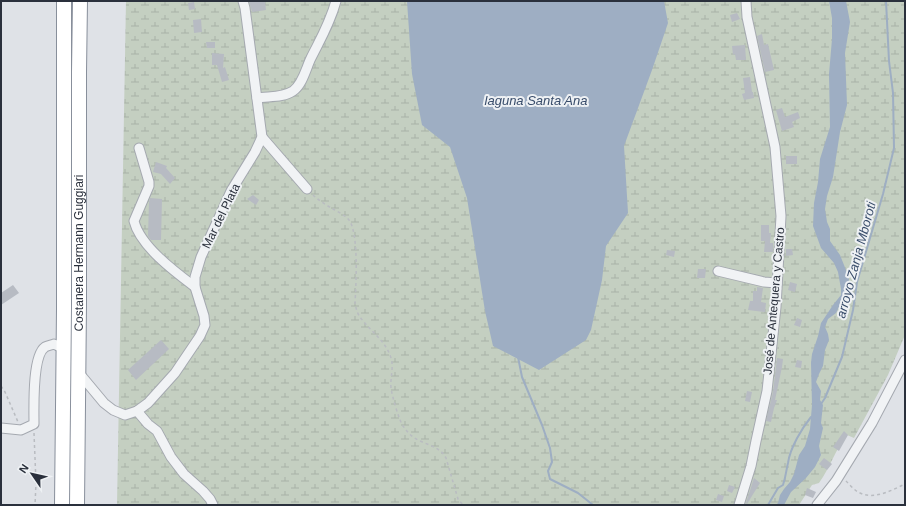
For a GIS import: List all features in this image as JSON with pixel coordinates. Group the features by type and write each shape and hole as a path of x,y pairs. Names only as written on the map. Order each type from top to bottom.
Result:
{"highway":[{"name":"Costanera Hermann Guggiari","path":"62,505 64,349 64,1"},
{"name":"Costanera Hermann Guggiari","path":"77,505 79,373 80,1"}],"street":[{"path":"244,1 262,137 307,189"},
{"path":"257,98 283,95 294,91 300,83 330,21 336,1"},
{"name":"José de Antequera y Castro","path":"739,505 751,466 767,391 776,307 781,216 774,147 747,17 746,1"},
{"name":"Mar del Plata","path":"194,287 195,277 201,257 231,191 255,152 262,137"},
{"path":"79,373 104,403 113,410 125,415 137,411 148,403 176,373 200,336 205,325 204,316 194,287 162,261 145,243 135,227 134,221 149,186 139,148"},
{"path":"718,271 764,282 777,283"},
{"path":"1,428 21,430 34,424 35,372 39,354 45,347 54,344 64,349"},
{"path":"817,505 840,474 872,424 905,360"},
{"path":"137,411 148,424 157,431 171,457 184,474 204,490 212,505"}],"path":[{"path":"307,189 316,198 349,220 353,229 356,254 356,310 359,317 382,341 388,350 392,366 391,388 401,424 414,438 436,447 444,453 458,499 463,505"},
{"path":"1,386 21,430"},
{"path":"34,424 36,483 35,505"},
{"path":"840,474 860,493 872,496 905,484"}],"green space":[{"path":"126,1 905,1 905,335 888,375 854,438 847,435 819,483 812,485 799,505 117,505"}],"water":[{"name":"laguna Santa Ana","path":"407,1 664,1 668,23 624,146 628,213 606,246 602,280 591,330 586,340 539,370 493,346 485,311 467,198 450,147 422,125 412,74"},
{"path":"829,1 846,1 850,22 845,53 847,105 840,132 833,177 827,196 825,209 827,222 830,229 830,241 840,255 849,278 848,296 836,313 828,319 825,327 829,340 825,350 823,366 816,382 821,391 820,400 823,405 821,423 823,428 819,446 821,455 815,467 791,492 784,505 776,505 780,495 794,474 799,455 805,446 810,429 812,405 811,363 812,354 821,323 841,295 838,272 834,263 821,248 813,226 814,203 820,159 830,127 829,74 832,18"}],"building":[{"path":"249,1 265,1 266,10 252,12"},
{"path":"194,2 195,9 189,10 188,3"},
{"path":"737,13 740,19 732,22 730,15"},
{"path":"201,19 202,32 194,33 193,20"},
{"path":"762,34 764,45 768,44 774,70 765,72 757,36"},
{"path":"206,42 215,42 215,48 207,48"},
{"path":"745,45 746,60 736,60 735,54 733,55 732,46"},
{"path":"212,53 224,54 223,68 225,67 229,80 222,82 217,65 212,65"},
{"path":"750,77 754,98 744,100 742,94 745,93 743,78"},
{"path":"782,108 785,117 798,112 800,118 792,122 794,127 782,131 776,110"},
{"path":"786,156 797,156 797,164 786,164"},
{"path":"156,162 167,166 166,168 175,178 170,184 161,174 153,172"},
{"path":"253,195 259,200 256,205 247,199"},
{"path":"150,198 162,199 161,240 151,240 148,236"},
{"path":"761,225 769,225 769,233 771,233 770,243 773,243 773,252 764,252 765,241 761,241"},
{"path":"786,249 792,249 793,255 786,256"},
{"path":"667,250 675,251 674,257 666,255"},
{"path":"698,269 706,269 705,278 697,278"},
{"path":"790,282 797,284 795,292 788,290"},
{"path":"13,285 19,293 1,305 1,293"},
{"path":"757,287 763,288 761,302 766,303 765,312 748,310 750,301 753,301 753,291 757,291"},
{"path":"797,318 802,320 800,327 794,325"},
{"path":"161,340 169,349 136,380 128,370"},
{"path":"777,358 783,359 775,400 777,400 771,422 766,421 773,392"},
{"path":"797,360 802,361 801,368 795,367"},
{"path":"747,391 752,392 750,402 745,401"},
{"path":"844,431 848,435 839,451 833,447"},
{"path":"824,458 832,464 827,470 819,464"},
{"path":"754,478 760,483 747,504 746,503"},
{"path":"729,485 735,487 732,493 727,491"},
{"path":"807,488 816,492 813,498 805,495"},
{"path":"718,494 724,496 722,502 716,500"}],"waterway":[{"name":"arroyo Zanja Mboroti","path":"821,404 825,398 842,357 853,310 857,282 883,194 894,148 893,93 889,61 886,1"},
{"path":"518,357 522,377 550,448 552,462 548,471 550,479 578,493 593,505"},
{"name":"arroyo Zanja Mboroti","path":"768,505 778,488 783,485 791,451 800,432 811,417"}]}
